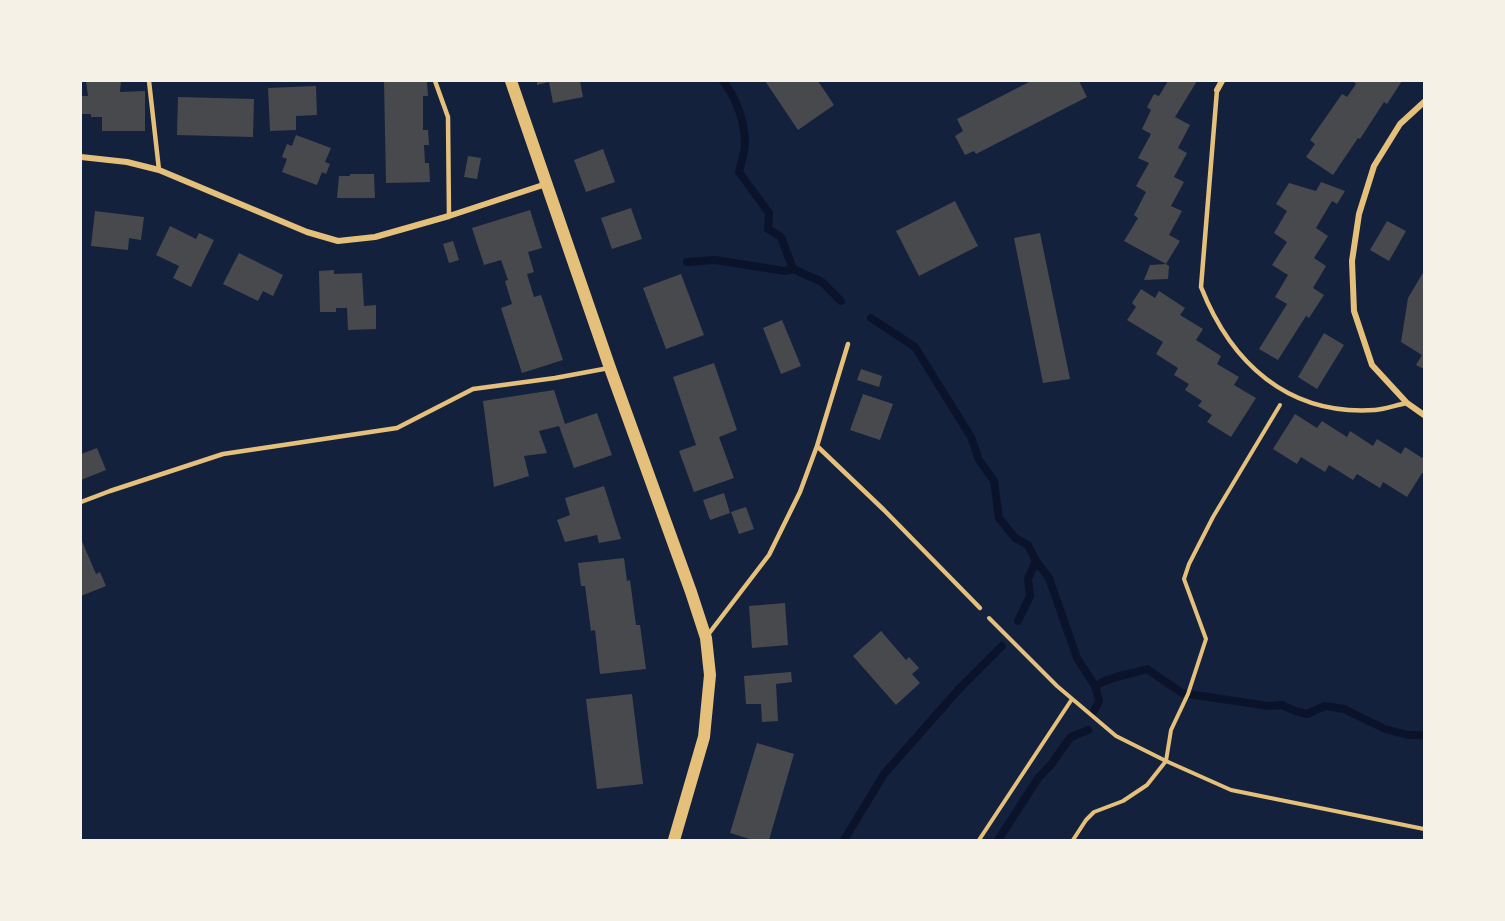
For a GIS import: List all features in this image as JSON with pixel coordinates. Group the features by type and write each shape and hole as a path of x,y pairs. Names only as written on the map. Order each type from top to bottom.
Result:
{"main road":[{"path":"511,81 610,368 692,592 706,638 710,675 704,737 674,840"}],"street":[{"path":"1217,90 1222,81"},
{"path":"1424,102 1400,124 1374,166 1359,214 1352,261 1354,311 1372,365 1407,403 1424,415"},
{"path":"81,157 127,162 159,170 307,232 338,241 375,237 449,216 548,183"}],"lane":[{"path":"149,81 159,170"},
{"path":"435,81 448,117 449,216"},
{"path":"1217,90 1201,287 1212,315 1226,337 1258,374 1287,393 1312,403 1358,410 1377,410 1407,403"},
{"path":"706,638 769,555 800,492 818,446 848,344"},
{"path":"81,502 110,490 223,454 397,428 473,389 610,368"},
{"path":"818,446 980,608"}],"path":[{"path":"1073,840 1086,820 1095,812 1123,801 1147,786 1166,760 1171,729 1188,694 1206,639 1184,579 1189,564 1214,517 1276,412"},
{"path":"980,608 1057,686 1116,736 1230,790 1424,829"},
{"path":"979,840 1072,699"}],"building":[{"path":"86,81 121,81 120,92 145,91 145,131 102,131 102,117 81,114 81,96 88,96"},
{"path":"384,81 427,81 428,96 423,96 423,130 428,130 429,145 424,145 425,163 429,163 430,182 386,183"},
{"path":"537,81 580,81 583,97 553,103 549,82 537,85"},
{"path":"765,81 818,81 834,105 798,130"},
{"path":"1031,81 1079,81 1087,97 976,154 974,151 965,155 955,136 963,131 957,119"},
{"path":"1168,81 1197,81 1175,117 1190,125 1178,148 1187,153 1174,177 1184,182 1171,206 1182,211 1169,235 1180,241 1166,264 1124,241 1138,218 1134,215 1146,192 1136,186 1149,163 1138,158 1151,134 1142,129 1151,110 1147,107 1154,94 1159,96"},
{"path":"1353,81 1402,81 1387,104 1384,102 1333,175 1306,157 1315,144 1310,140 1342,94 1347,97 1356,84"},
{"path":"316,86 317,115 296,116 296,130 270,131 268,88"},
{"path":"178,97 254,99 253,137 177,135"},
{"path":"296,135 331,148 325,162 330,164 326,174 322,172 317,185 282,172 287,159 282,157 287,144 292,146"},
{"path":"603,149 615,182 586,192 574,160"},
{"path":"468,156 481,158 477,179 464,177"},
{"path":"350,174 374,174 375,198 337,198 339,176 350,176"},
{"path":"1321,182 1345,191 1337,204 1332,201 1316,228 1328,236 1314,258 1326,266 1313,288 1324,295 1309,318 1306,316 1278,360 1259,349 1287,304 1275,297 1288,275 1272,265 1287,242 1274,233 1287,211 1276,204 1289,183 1316,191"},
{"path":"955,201 978,246 919,276 896,231"},
{"path":"631,208 642,239 612,249 601,218"},
{"path":"530,210 542,248 528,252 534,272 527,274 534,297 541,295 563,360 522,373 501,308 512,304 505,281 508,280 501,260 484,265 472,228"},
{"path":"95,211 144,217 141,240 129,238 128,250 91,246"},
{"path":"1387,221 1406,231 1389,261 1370,250"},
{"path":"170,226 196,239 199,233 214,240 191,287 173,278 179,266 156,255"},
{"path":"1040,233 1070,379 1043,383 1014,238"},
{"path":"453,241 459,260 449,263 443,244"},
{"path":"239,253 283,275 273,296 263,291 258,301 223,284"},
{"path":"1166,264 1169,266 1168,279 1144,280 1150,265"},
{"path":"334,270 334,274 362,273 364,306 376,305 376,329 348,330 347,308 336,308 336,312 320,312 319,271"},
{"path":"1424,271 1424,369 1416,365 1422,355 1401,342 1408,298"},
{"path":"681,274 704,335 666,349 643,288"},
{"path":"1141,289 1155,298 1159,291 1185,308 1180,315 1203,329 1196,340 1221,356 1217,364 1239,377 1234,385 1256,398 1231,437 1207,422 1212,415 1198,406 1202,401 1185,390 1189,384 1174,375 1178,368 1156,354 1163,342 1127,320 1136,307 1132,303"},
{"path":"782,320 801,366 781,374 763,328"},
{"path":"1324,333 1344,345 1317,389 1298,377"},
{"path":"714,363 737,430 719,437 734,478 694,492 679,451 696,445 673,377"},
{"path":"861,369 882,376 879,387 857,380"},
{"path":"554,390 565,424 597,413 612,455 574,468 559,426 539,431 547,453 524,456 529,476 494,487 483,401"},
{"path":"863,394 893,404 880,440 850,430"},
{"path":"1295,414 1317,428 1322,421 1347,437 1350,431 1373,446 1377,439 1401,454 1405,447 1422,458 1424,456 1424,473 1407,497 1383,482 1380,488 1357,474 1353,480 1329,465 1325,472 1301,457 1297,464 1273,449"},
{"path":"97,448 106,470 81,480 81,454"},
{"path":"604,486 621,539 599,543 597,535 565,542 557,520 570,515 565,498"},
{"path":"724,493 730,513 710,520 703,500"},
{"path":"746,507 754,529 739,534 731,512"},
{"path":"81,539 96,574 100,572 106,586 81,596"},
{"path":"624,558 627,581 630,580 636,625 640,625 646,669 600,674 595,630 591,631 585,586 581,586 578,563"},
{"path":"785,603 788,645 752,648 749,606"},
{"path":"881,631 906,660 909,657 919,668 912,674 920,683 896,705 853,656"},
{"path":"791,672 792,682 776,684 778,721 762,722 761,704 746,704 744,676"},
{"path":"632,694 643,784 597,789 586,699"},
{"path":"757,743 794,754 769,840 753,840 730,833"}],"waterway":[{"path":"723,81 736,102 745,135 744,154 739,172 769,213 768,229 781,237 793,269 822,282 841,301"},
{"path":"687,262 715,260 785,271 793,269"},
{"path":"871,318 915,347 971,437 979,460 994,481 999,518 1015,538 1028,545 1036,561 1028,579 1030,596 1018,621"},
{"path":"1036,561 1049,578 1077,658 1095,686 1099,701 1094,711"},
{"path":"844,840 884,774 959,689 1002,646"},
{"path":"1095,686 1113,678 1147,669 1182,693 1269,706 1282,705 1307,714 1325,706 1344,709 1385,729 1408,735 1424,735"},
{"path":"998,840 1039,777 1071,737 1088,730"}]}
